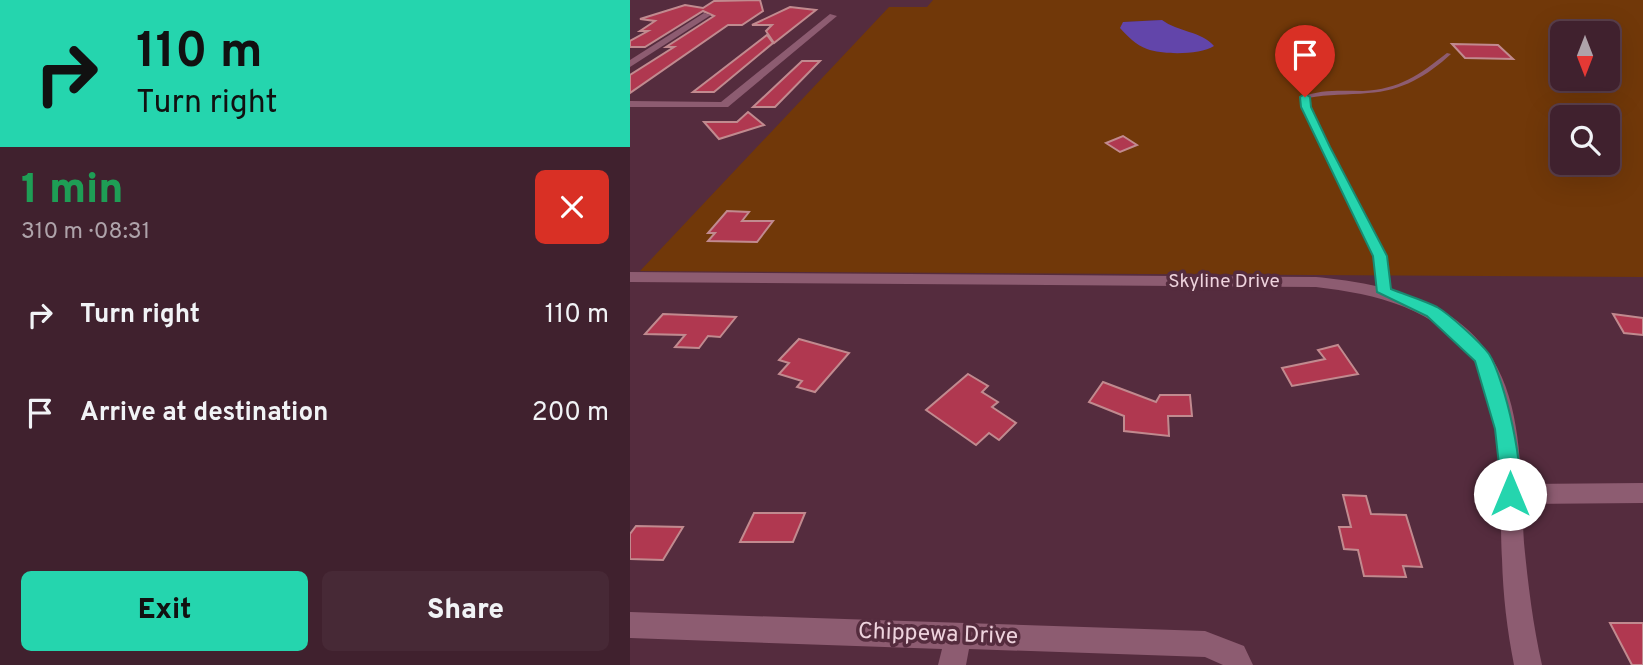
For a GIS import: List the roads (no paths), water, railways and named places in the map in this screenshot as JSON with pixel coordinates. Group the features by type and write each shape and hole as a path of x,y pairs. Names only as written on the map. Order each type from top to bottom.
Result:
{"street":[{"path":"630,64 707,15"},
{"path":"630,104 724,104 833,16"},
{"name":"Skyline Drive","path":"630,277 1316,282 1384,292 1433,312 1482,358 1505,429 1510,461 1520,632 1528,665"},
{"path":"1510,494 1643,493"},
{"name":"Chippewa Drive","path":"630,625 1205,644 1234,656 1239,665"},
{"path":"953,665 958,636"}],"lane":[{"path":"1384,292 1380,256 1324,147 1306,107 1305,97 1320,93 1392,89 1417,78 1449,54"}]}
